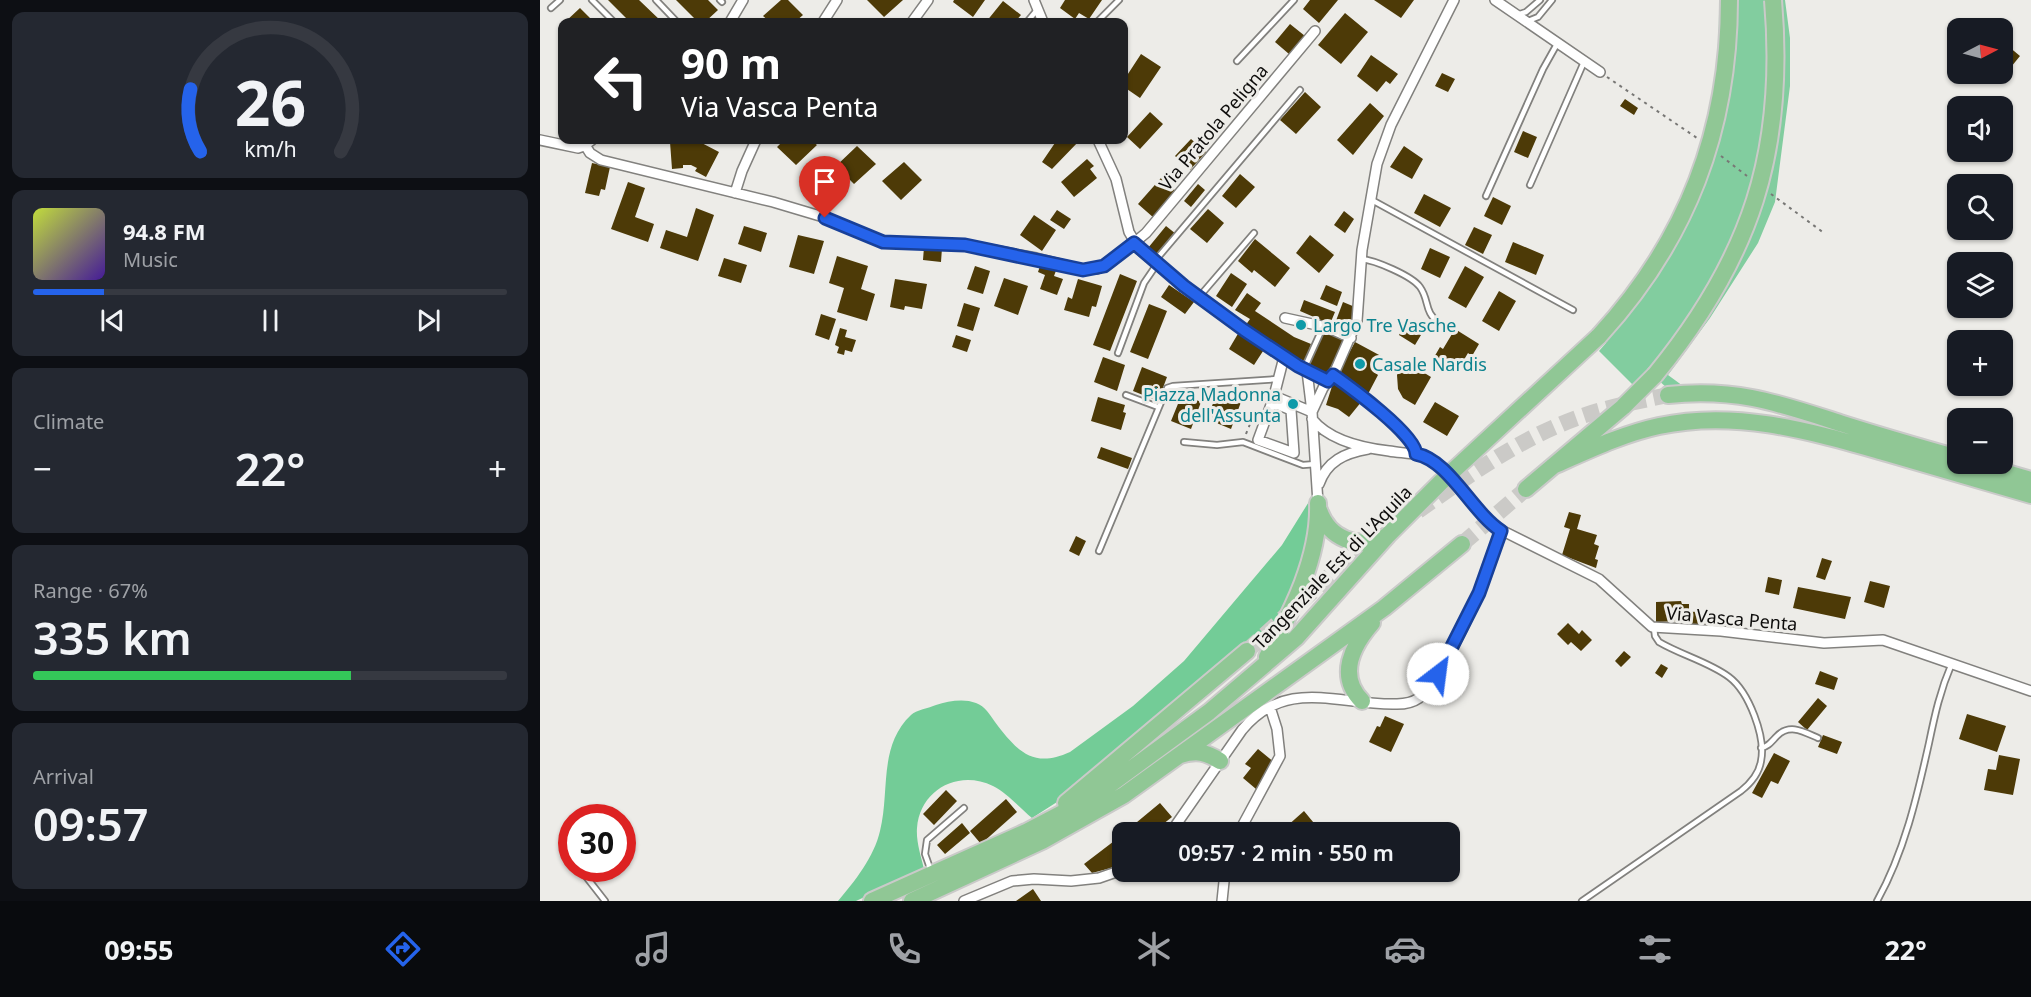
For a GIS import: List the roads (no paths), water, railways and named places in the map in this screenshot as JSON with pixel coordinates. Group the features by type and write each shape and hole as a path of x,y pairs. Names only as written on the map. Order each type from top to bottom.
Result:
{"highway":[{"name":"Tangenziale Est di L'Aquila","path":"872,901 1026,832 1093,797 1258,672 1299,634 1388,535 1473,452 1599,336 1623,310 1662,255 1702,169 1718,117 1729,36 1729,0"},
{"path":"1526,489 1623,407 1655,375 1691,329 1733,259 1756,199 1768,152 1774,110 1777,58 1773,0"},
{"path":"1668,395 1701,392 1743,395 1792,407 1947,455"},
{"path":"1553,466 1601,445 1658,426 1689,422 1744,421 1810,431 2031,495"},
{"path":"2010,474 2031,480"},
{"path":"1318,496 1327,525 1346,540 1367,543 1388,535"},
{"path":"1258,672 1296,599 1315,541 1318,496"},
{"path":"912,901 1086,818 1124,795 1384,608 1462,544"},
{"path":"1362,701 1352,688 1348,664 1357,643 1384,608"},
{"path":"1026,832 1104,773 1247,651"},
{"path":"1177,756 1201,752 1220,761"}],"street":[{"path":"732,18 743,0"},
{"path":"826,18 837,0"},
{"path":"915,18 928,0"},
{"path":"1312,416 1351,338 1358,315 1361,259 1370,199 1377,164 1388,130 1454,0"},
{"path":"1495,0 1600,72"},
{"path":"1036,4 1041,18"},
{"name":"Via Pratola Peligna","path":"589,144 590,153 599,159 820,216 880,241 902,244 933,242 965,245 1083,270 1104,266 1146,233 1315,31"},
{"path":"540,140 558,144"},
{"path":"559,144 574,147 583,144"},
{"path":"735,193 754,144"},
{"path":"1100,144 1114,173 1134,243 1155,263 1199,297 1284,357 1306,370 1330,378"},
{"path":"1285,318 1323,327 1351,338"},
{"path":"1277,401 1274,396 1284,357"},
{"path":"1306,370 1318,496"},
{"path":"1288,405 1291,410 1294,453 1276,450 1258,440 1272,402 1277,401 1288,405 1312,416"},
{"name":"Via Vasca Penta","path":"1312,416 1334,435 1370,448 1429,458 1484,517 1501,531 1599,579 1618,594 1646,624 1654,628 1721,631 1824,643 1883,640 2031,691"},
{"path":"1318,496 1323,473 1333,462 1348,453 1370,448"},
{"path":"1178,822 1247,724 1283,700 1300,696 1401,704 1413,701 1425,692 1443,666 1468,618 1485,580 1501,531"},
{"path":"1244,822 1280,756 1276,725 1270,707"},
{"path":"963,901 1012,881 1031,879 1066,882 1112,874"},
{"path":"1222,901 1224,882"}],"lane":[{"path":"551,8 560,0"},
{"path":"592,0 610,18"},
{"path":"656,0 673,18"},
{"path":"1101,18 1119,0"},
{"path":"1237,61 1294,0"},
{"path":"1516,15 1526,12 1539,0"},
{"path":"1525,22 1538,17 1552,0"},
{"path":"1029,18 1036,4"},
{"path":"1486,196 1546,63 1557,44"},
{"path":"1530,185 1584,62"},
{"path":"1118,353 1144,283 1155,263 1300,90"},
{"path":"1370,199 1573,310"},
{"path":"1199,297 1254,233"},
{"path":"1361,259 1382,264 1417,284 1422,291 1428,311 1440,324"},
{"path":"1306,370 1323,327"},
{"path":"1330,378 1366,399 1412,441 1416,454"},
{"path":"1099,551 1165,391 1171,386 1278,379"},
{"path":"1126,395 1158,407"},
{"path":"1184,442 1213,445 1243,442 1276,450 1303,465 1316,464"},
{"path":"1582,901 1745,788 1759,768 1761,748 1751,706 1734,681 1659,642 1654,628"},
{"path":"1877,901 1896,865 1929,744 1939,694 1952,663"},
{"path":"1761,748 1769,745 1781,732 1792,729 1818,738"},
{"path":"932,874 925,854 926,843 964,808"},
{"path":"590,882 605,901"}],"tunnel":[{"path":"1418,511 1486,465 1539,434 1597,411 1668,395"},
{"path":"1462,544 1526,489"},
{"path":"1247,651 1345,562 1380,537"}],"place":[{"name":"Largo Tre Vasche","path":"1301,325"},
{"name":"Casale Nardis","path":"1360,364"},
{"name":"Piazza Madonna dell'Assunta","path":"1293,404"}]}
